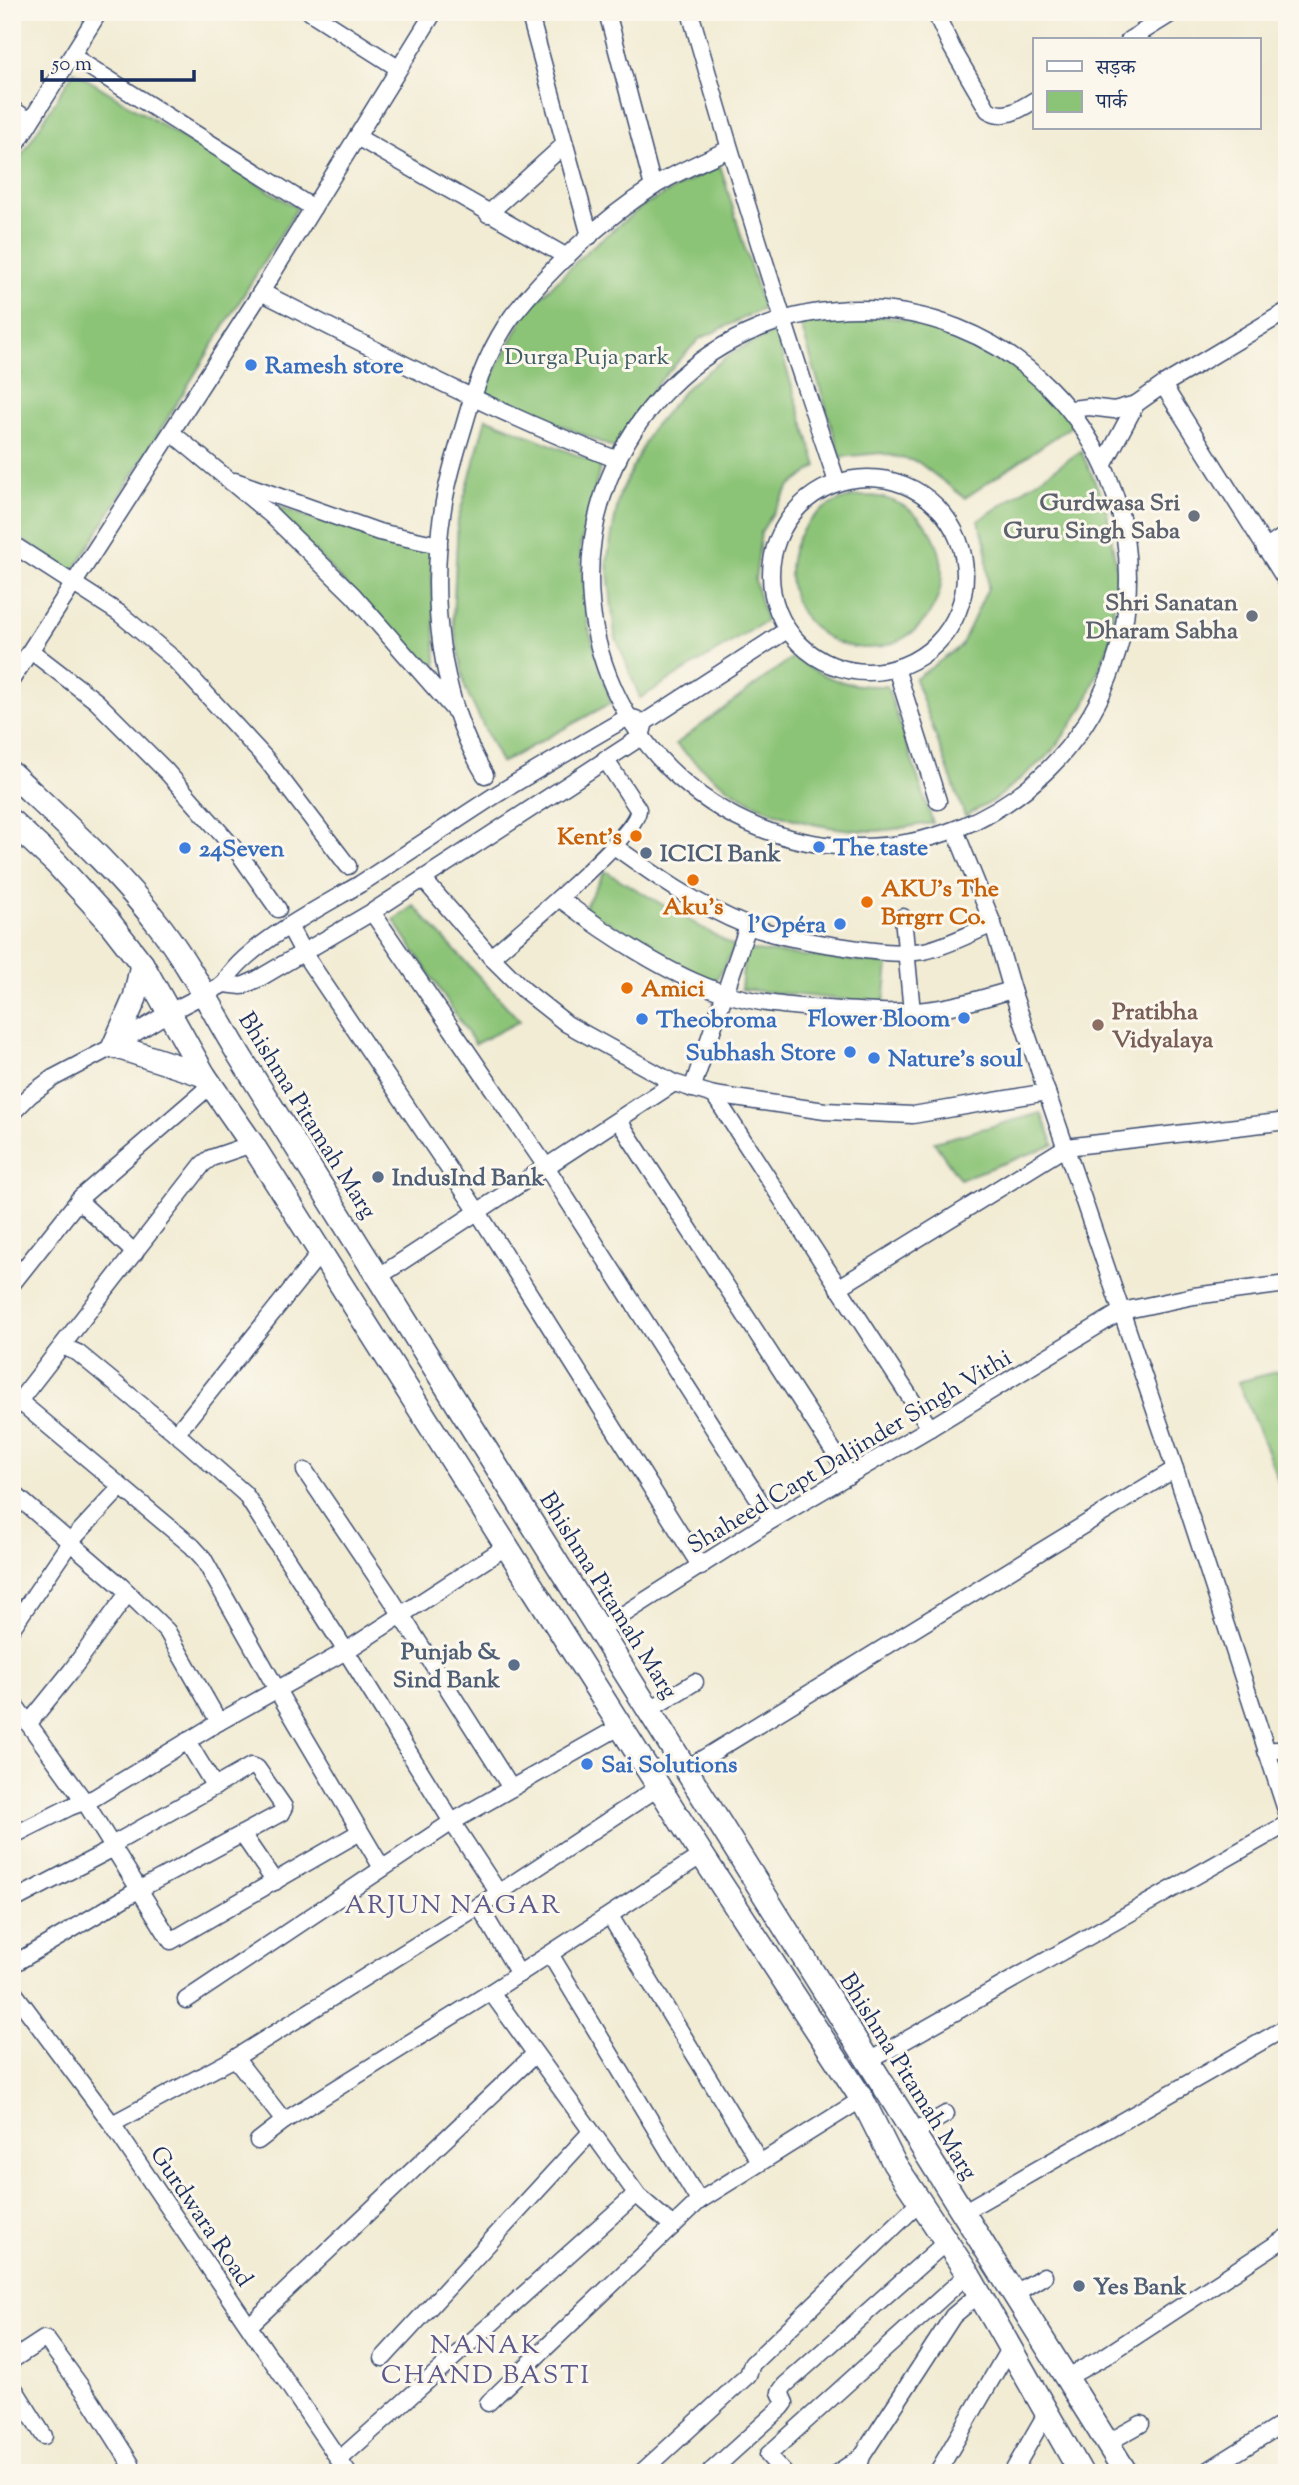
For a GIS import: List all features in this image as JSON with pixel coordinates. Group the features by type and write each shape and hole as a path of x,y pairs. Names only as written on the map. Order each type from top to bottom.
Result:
{"main road":[{"name":"Bhishma Pitamah Marg","path":"12,774 86,842 160,926 180,954 378,1277 1126,2473"},
{"path":"12,822 56,863 99,910 142,964 207,1080 252,1144 702,1855 862,2099 894,2163 974,2284 1078,2472"},
{"path":"142,964 135,998 114,1046 207,1080"}],"street":[{"path":"12,151 99,12"},
{"path":"310,12 398,68"},
{"path":"12,679 172,433 434,12"},
{"path":"529,12 590,236"},
{"path":"607,12 653,187"},
{"path":"690,12 782,319 837,482"},
{"path":"935,12 952,48 988,110 996,115 1014,114 1033,101"},
{"path":"1132,38 1174,12"},
{"path":"72,56 313,208"},
{"path":"12,110 30,121"},
{"path":"357,137 567,257"},
{"path":"488,214 565,144"},
{"path":"485,775 471,751 456,712 444,661 439,620 439,545 450,477 472,398 488,360 511,318 567,257 653,187 729,149"},
{"path":"261,292 472,398 618,460"},
{"path":"873,308 918,314 951,324 1003,348 1040,376 1071,409 1104,464 1121,510 1128,558 1127,607 1113,667 1099,701 1072,743 1039,779 999,808 955,830 907,844 856,848 807,843 758,829 714,806 674,775 643,729 628,717 611,683 598,647 590,571 594,533 603,495 618,460 640,422 678,380 703,359 741,336 782,319 827,310 873,308"},
{"path":"1071,409 1090,407 1114,410 1136,404 1287,311"},
{"path":"1163,385 1287,582"},
{"path":"1104,464 1136,404"},
{"path":"172,433 271,515 353,596 456,712"},
{"path":"226,478 379,532 439,545"},
{"path":"853,478 879,478 904,484 919,492 944,514 961,544 965,578 958,612 939,641 919,657 897,668 855,672 835,667 808,652 787,630 772,593 770,573 773,554 789,517 819,491 853,478"},
{"path":"1265,549 1287,534"},
{"path":"12,544 119,613 174,659 266,759 348,866"},
{"path":"12,1113 53,1078 114,1046 168,1013 224,984 242,986 304,954 372,912 605,759 643,729 787,630"},
{"path":"31,651 96,701 166,771 240,855 278,909"},
{"path":"897,668 938,801"},
{"path":"224,984 229,972 238,962 289,926 496,795 628,717"},
{"path":"491,957 614,846 639,814 636,804 605,759"},
{"path":"955,830 993,924 1012,990 1175,1469 1287,1813"},
{"path":"614,846 680,892 748,926 824,944 868,951 907,953 944,945 993,924"},
{"path":"423,879 491,957 524,990 567,1024 674,1083 714,1095 825,1111 913,1115 1047,1092"},
{"path":"559,898 640,952 723,993 792,1007 890,1013 938,1009 1012,990"},
{"path":"372,912 547,1168 772,1520"},
{"path":"903,917 912,1012"},
{"path":"289,926 304,954 478,1212 701,1567"},
{"path":"692,1088 748,926"},
{"path":"12,1284 78,1200 207,1080"},
{"path":"378,1277 674,1083"},
{"path":"714,1095 929,1428"},
{"path":"619,1121 849,1475"},
{"path":"838,1288 1066,1147 1287,1121"},
{"path":"252,1144 211,1158 203,1164 16,1406 121,1487 203,1558 382,1868"},
{"path":"78,1200 135,1253"},
{"path":"176,1434 321,1252"},
{"name":"Shaheed Capt Daljinder Singh Vithi","path":"599,1630 772,1520 1122,1311 1194,1296 1287,1284"},
{"path":"62,1346 78,1353 245,1494 498,1892"},
{"path":"686,1769 1175,1469"},
{"path":"305,1471 511,1788"},
{"path":"12,1628 18,1607 71,1541 121,1487"},
{"path":"12,1492 71,1541 167,1631 219,1722"},
{"path":"12,1836 85,1802 219,1722 346,1651 507,1546"},
{"path":"29,1723 128,1593"},
{"path":"649,1710 695,1682"},
{"path":"12,1701 85,1802 168,1938 173,1941 360,1832"},
{"path":"186,2000 452,1822 621,1726"},
{"path":"187,1741 215,1787"},
{"path":"1266,1751 1287,1749"},
{"path":"12,1901 253,1766 284,1807 283,1811 138,1890 12,1965"},
{"path":"111,2124 234,2059 479,1906 659,1787"},
{"path":"869,2061 1287,1824"},
{"path":"242,1834 275,1882"},
{"path":"258,2141 284,2120 491,1992 702,1855"},
{"path":"479,1906 519,1973"},
{"path":"610,1916 760,2162"},
{"path":"550,1954 699,2201"},
{"path":"491,1992 636,2194 673,2226"},
{"name":"Gurdwara Road","path":"15,1999 111,2124 344,2466"},
{"path":"963,2212 1287,2027"},
{"path":"250,2325 535,2054"},
{"path":"234,2059 284,2120"},
{"path":"488,2403 699,2201 862,2099"},
{"path":"914,2133 946,2114"},
{"path":"383,2358 591,2132"},
{"path":"344,2466 636,2194"},
{"path":"641,2473 748,2375 752,2364 919,2203"},
{"path":"1066,2378 1104,2357 1287,2237"},
{"path":"709,2473 782,2407 785,2403 780,2392 785,2385 946,2242"},
{"path":"1014,2294 1044,2276"},
{"path":"857,2473 862,2456 974,2284"},
{"path":"784,2473 768,2455 974,2284"},
{"path":"12,2360 44,2339 47,2340 92,2402 131,2464"},
{"path":"937,2473 1009,2349"},
{"path":"12,2385 44,2436"},
{"path":"1012,2473 1046,2414"},
{"path":"1204,2473 1287,2421"},
{"path":"1107,2443 1141,2424"},
{"path":"837,2473 862,2456"}],"green space":[{"path":"74,71 297,208 73,572 12,533 12,171"},
{"name":"Durga Puja park","path":"720,165 763,309 699,339 656,385 614,448 484,392 527,311 589,249 644,205"},
{"path":"868,314 932,324 991,349 1060,407 1073,425 965,498 918,462 881,453 841,457 800,322"},
{"path":"775,332 817,466 789,487 761,532 755,581 766,621 640,698 615,635 607,562 619,496 650,431 688,386 733,352"},
{"path":"486,418 601,465 580,546 588,626 611,703 501,763 465,688 453,619 458,520"},
{"path":"1081,451 1106,506 1117,572 1110,642 1085,705 1052,752 995,800 965,816 915,679 961,646 988,588 986,543 978,521"},
{"path":"866,496 895,502 919,519 936,543 942,572 936,601 919,625 895,642 866,648 837,642 813,625 796,601 790,572 796,543 813,519 837,502"},
{"path":"267,502 307,517 431,552 437,680"},
{"path":"793,657 827,677 860,685 887,686 933,823 874,831 816,825 790,818 765,809 719,782 676,744"},
{"path":"605,871 735,947 714,984 584,908"},
{"path":"414,906 520,1021 475,1044 394,920"},
{"path":"745,950 888,964 884,1004 741,989"},
{"path":"1041,1113 1054,1145 960,1179 934,1142"},
{"path":"1287,1369 1287,1506 1238,1382"}],"place":[{"name":"Ramesh store","path":"251,365"},
{"name":"Gurdwasa Sri Guru Singh Saba","path":"1194,516"},
{"name":"Shri Sanatan Dharam Sabha","path":"1252,616"},
{"name":"Kent's","path":"636,836"},
{"name":"The taste","path":"819,847"},
{"name":"24Seven","path":"185,848"},
{"name":"ICICI Bank","path":"646,853"},
{"name":"Aku's","path":"693,880"},
{"name":"AKU’s The Brrgrr Co.","path":"867,902"},
{"name":"l'Opéra","path":"840,924"},
{"name":"Amici","path":"627,988"},
{"name":"Flower Bloom","path":"964,1018"},
{"name":"Theobroma","path":"642,1019"},
{"name":"Pratibha Vidyalaya","path":"1098,1025"},
{"name":"Subhash Store","path":"850,1052"},
{"name":"Nature's soul","path":"874,1058"},
{"name":"IndusInd Bank","path":"378,1177"},
{"name":"Punjab & Sind Bank","path":"514,1665"},
{"name":"Sai Solutions","path":"587,1764"},
{"name":"Yes Bank","path":"1079,2286"}],"district":[{"name":"ARJUN NAGAR","path":"453,1904"},
{"name":"NANAK CHAND BASTI","path":"486,2359"}]}
